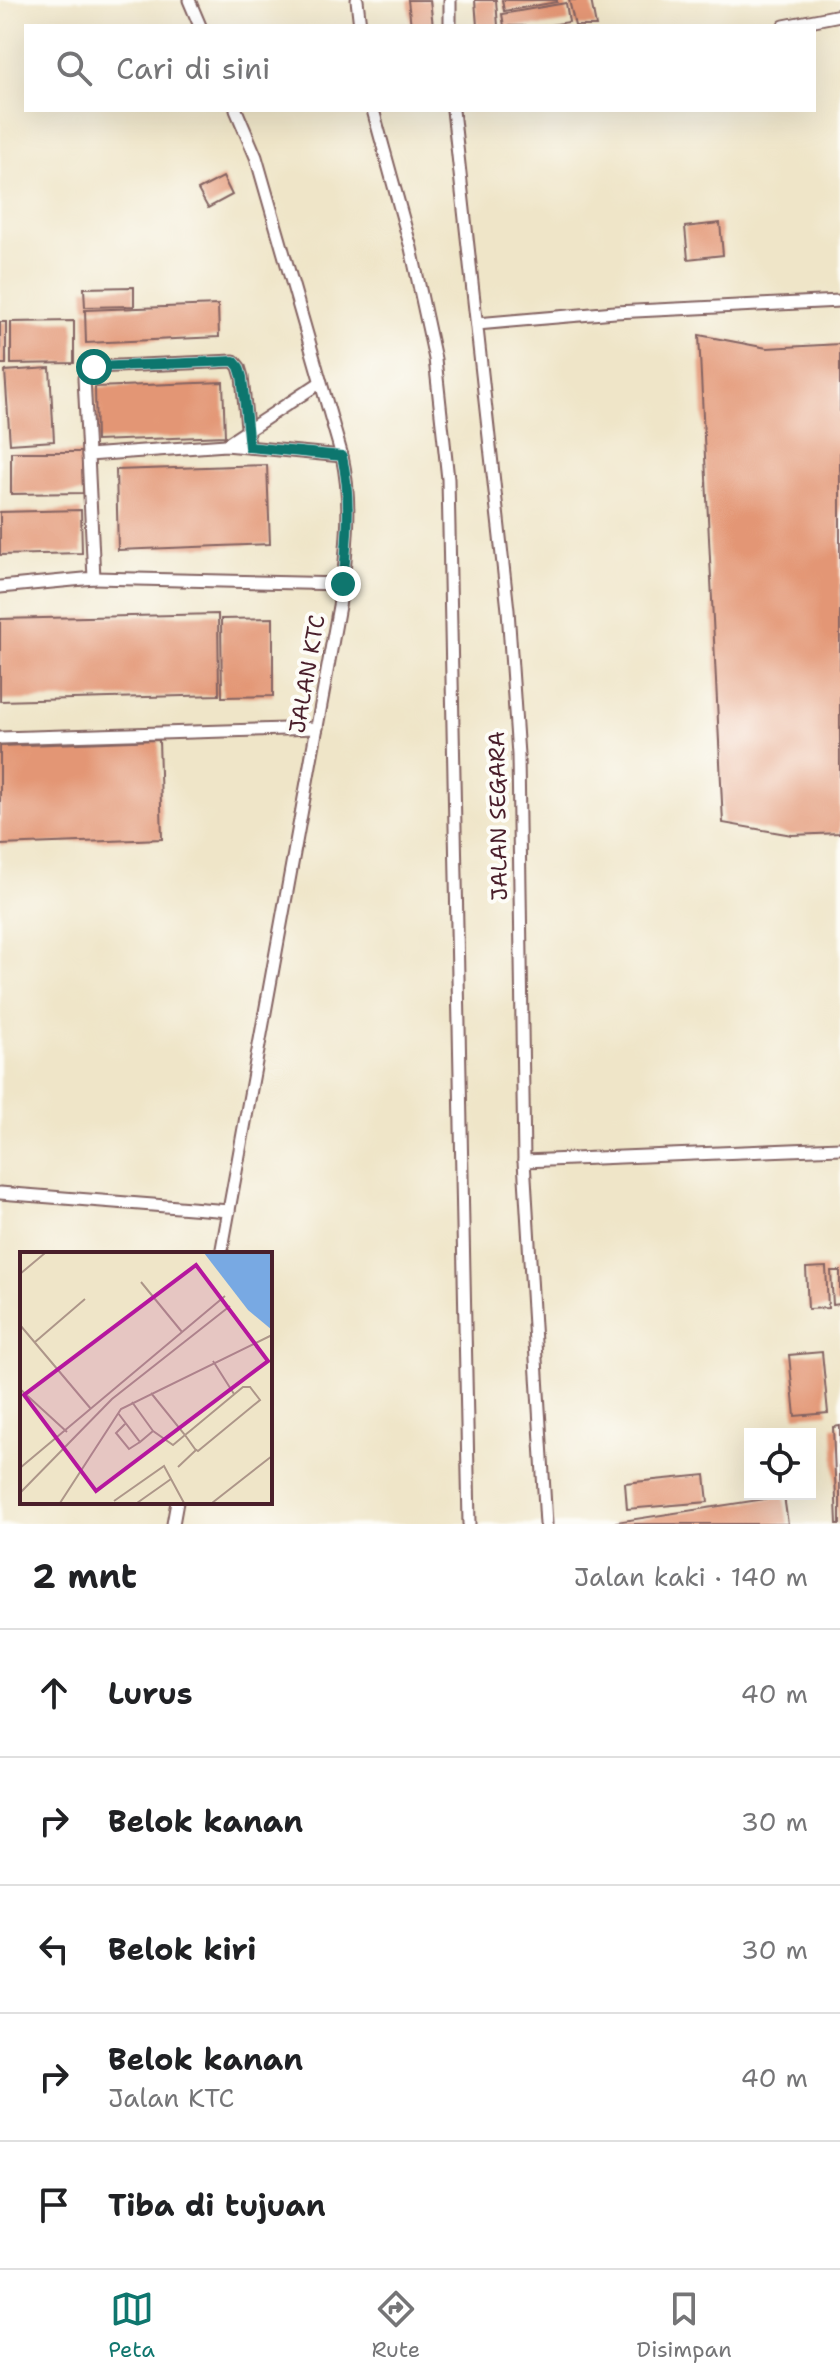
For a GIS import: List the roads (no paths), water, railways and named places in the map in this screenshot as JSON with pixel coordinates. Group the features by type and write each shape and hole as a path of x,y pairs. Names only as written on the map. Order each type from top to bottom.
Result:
{"lane":[{"path":"189,0 199,24"},
{"path":"357,0 360,24"},
{"path":"450,0 450,24"},
{"path":"794,24 840,15"},
{"name":"JALAN KTC","path":"221,1252 343,584 349,514 349,488 342,456 256,157 237,112"},
{"path":"374,112 411,248 435,359 448,479 469,1524"},
{"name":"JALAN SEGARA","path":"453,112 508,610 518,755 524,1161 546,1524"},
{"path":"477,324 615,312 840,301"},
{"path":"94,578 84,378 88,370 94,367 234,361 242,377 249,447"},
{"path":"226,445 321,382"},
{"path":"88,455 226,445 342,456"},
{"path":"0,587 94,578 343,584"},
{"path":"0,738 317,728"},
{"path":"524,1161 840,1148"},
{"path":"0,1193 229,1211"},
{"path":"173,1524 177,1504"}]}
